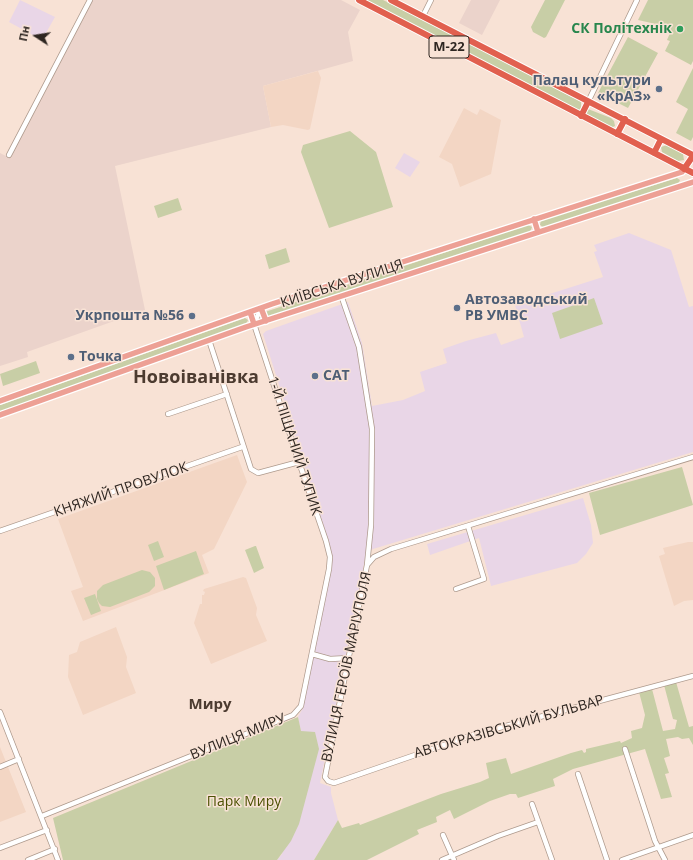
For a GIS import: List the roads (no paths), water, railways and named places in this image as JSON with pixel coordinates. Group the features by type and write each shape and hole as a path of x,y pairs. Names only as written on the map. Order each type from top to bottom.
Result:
{"highway":[{"name":"М-22","path":"359,0 693,173"},
{"name":"М-22","path":"391,0 693,155"},
{"path":"581,116 588,102"},
{"path":"617,134 625,119"},
{"path":"654,153 661,138"},
{"path":"684,169 693,155"}],"main road":[{"name":"КИЇВСЬКА ВУЛИЦЯ","path":"0,400 250,312 682,172 684,169"},
{"name":"КИЇВСЬКА ВУЛИЦЯ","path":"0,415 254,324 693,182"},
{"path":"534,219 538,232"},
{"path":"262,308 266,321"},
{"path":"250,312 254,324"}],"street":[{"path":"9,155 90,0"},
{"path":"422,16 431,0"},
{"path":"588,102 637,0"},
{"path":"341,295 359,348 372,429 371,525 367,565"},
{"path":"254,324 262,308"},
{"name":"1-Й ПІЩАНИЙ ТУПИК","path":"254,324 326,541 330,557 329,569"},
{"path":"209,340 227,394 242,447 251,469 258,473 299,462"},
{"path":"168,414 227,394"},
{"name":"КНЯЖИЙ ПРОВУЛОК","path":"0,531 242,447"},
{"name":"ВУЛИЦЯ ГЕРОЇВ МАРІУПОЛЯ","path":"328,781 325,772 367,565 374,557 381,553 693,457"},
{"path":"456,588 484,579 468,526"},
{"name":"ВУЛИЦЯ МИРУ","path":"42,816 293,715 301,706 329,569"},
{"path":"312,654 330,659 348,658"},
{"name":"АВТОКРАЗІВСЬКИЙ БУЛЬВАР","path":"328,781 334,783 344,780 476,734 693,676"},
{"path":"0,712 55,849 58,860"},
{"path":"625,749 657,847 665,860"},
{"path":"0,767 19,759"},
{"path":"578,774 607,860"},
{"path":"532,804 552,860"},
{"path":"442,860 453,858 498,836 538,822"},
{"path":"0,848 47,830"},
{"path":"443,835 453,858"},
{"path":"622,860 693,835"},
{"path":"28,860 55,849"}],"place":[{"name":"СК Політехнік","path":"680,29"},
{"name":"Палац культури «КрАЗ»","path":"659,89"},
{"name":"Автозаводський РВ УМВС","path":"457,308"},
{"name":"Укрпошта №56","path":"192,316"},
{"name":"Точка","path":"71,357"},
{"name":"САТ","path":"315,376"}],"district":[{"name":"Новоіванівка","path":"196,378"},
{"name":"Миру","path":"210,705"}],"park label":[{"name":"Парк Миру","path":"244,802"}]}
